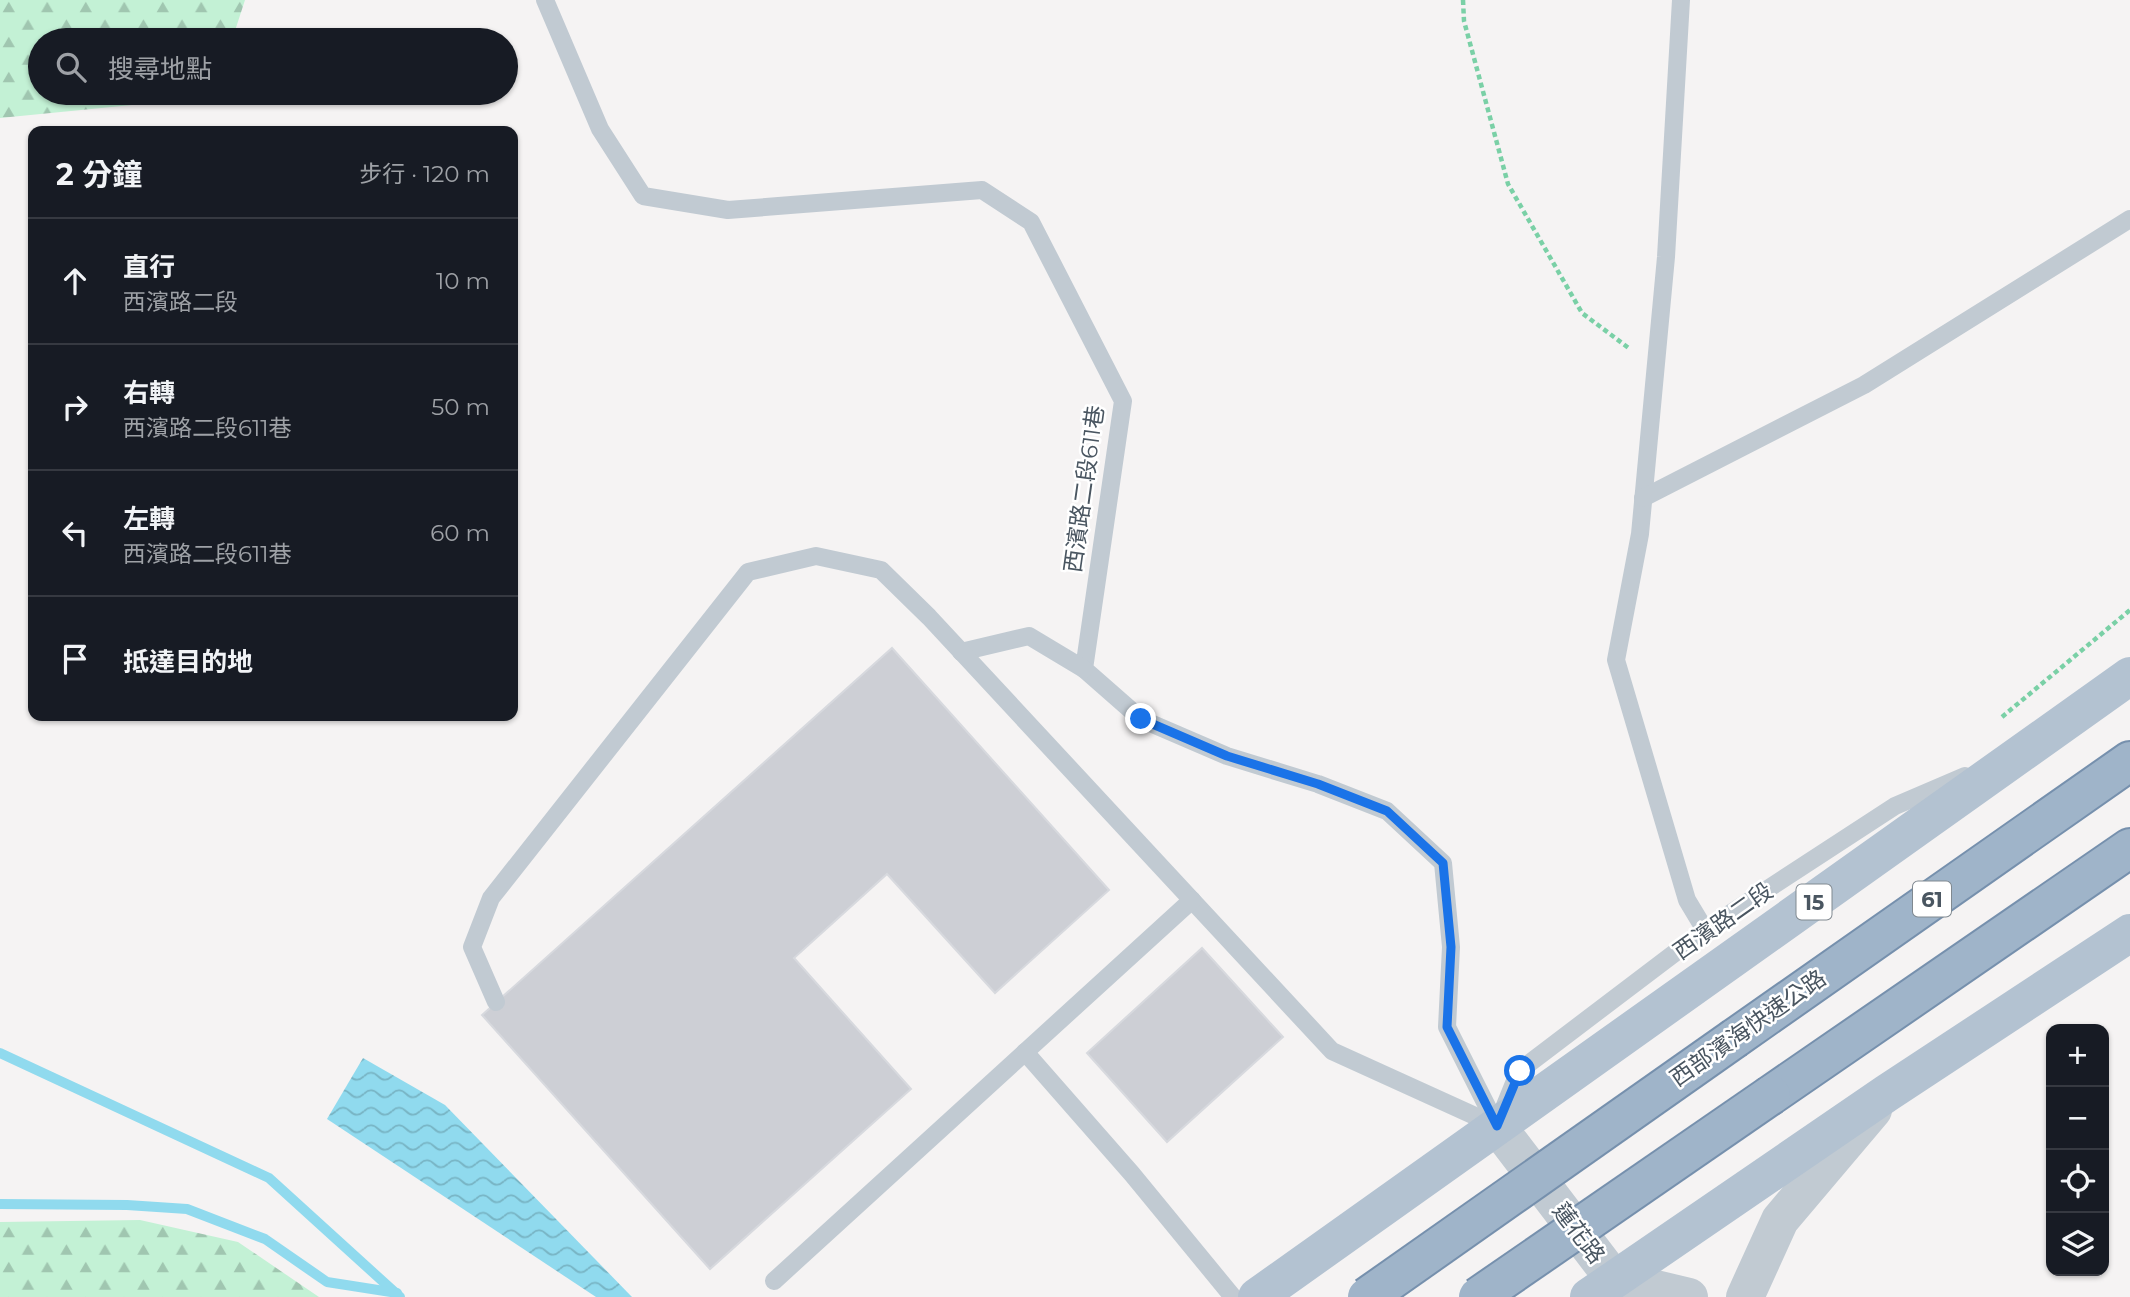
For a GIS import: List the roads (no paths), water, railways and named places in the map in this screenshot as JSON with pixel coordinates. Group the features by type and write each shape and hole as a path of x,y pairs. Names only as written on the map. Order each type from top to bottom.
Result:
{"highway":[{"name":"西部濱海快速公路","path":"1367,1297 2130,761"},
{"path":"1478,1297 2130,848"}],"main road":[{"name":"西濱路二段","path":"1257,1297 2130,676"},
{"path":"1610,1291 1887,1093 2130,933"}],"street":[{"path":"1745,1297 1780,1220 1887,1093"},
{"name":"蓮花路","path":"1497,1126 1610,1291 1689,1297"}],"lane":[{"name":"西濱路二段611巷","path":"545,0 600,129 643,196 728,210 982,190 1031,222 1123,401 1084,669"},
{"path":"1681,0 1666,257 1640,534 1616,660 1687,900 1705,930"},
{"path":"1643,498 1864,385 2130,219"},
{"path":"496,1002 472,947 491,898 748,572 816,556 881,570 929,617 1332,1051 1497,1126"},
{"path":"961,652 1029,636 1084,669 1141,719 1227,756 1318,784 1387,811 1443,863 1451,947 1447,1027 1497,1126"},
{"name":"西濱路二段","path":"1497,1126 1520,1071 1705,930 1895,806 2030,747"},
{"path":"774,1281 1192,900"},
{"path":"1025,1052 1132,1174 1233,1297"}],"water":[{"path":"363,1058 445,1105 632,1297 596,1297 327,1119"}],"waterway":[{"path":"0,1053 269,1178 400,1297"},
{"path":"0,1204 127,1205 187,1209 265,1239 327,1282 397,1293"}]}
